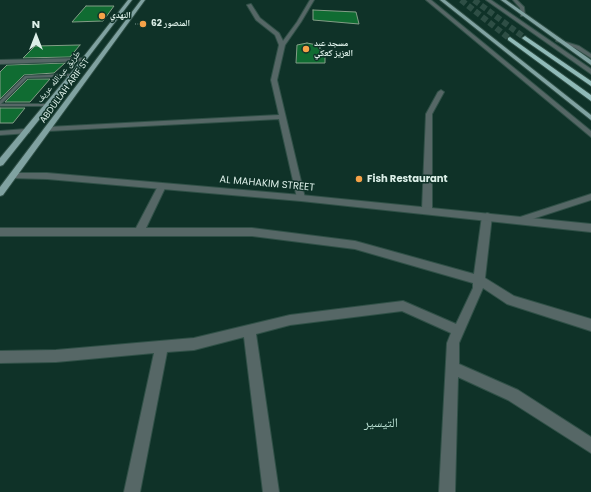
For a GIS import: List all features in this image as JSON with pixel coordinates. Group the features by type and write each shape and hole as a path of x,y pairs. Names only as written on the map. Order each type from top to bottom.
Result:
{"highway":[{"path":"525,38 591,84"},
{"path":"510,39 591,99"}],"main road":[{"name":"طريق عبدالله عريف","path":"0,163 72,75 130,0"},
{"name":"ABDULLAH ARIF ST","path":"0,193 143,0"},
{"path":"442,0 591,118"},
{"path":"503,0 591,63"}],"street":[{"path":"301,198 274,80 282,45 299,22 312,0"},
{"path":"428,0 591,135"},
{"path":"488,0 591,72"},
{"path":"515,0 522,8 523,15"},
{"path":"249,5 258,19 276,34 282,45"},
{"path":"558,40 591,56"},
{"path":"0,62 84,59"},
{"path":"427,210 429,114 441,92"},
{"path":"48,129 283,117"},
{"path":"0,133 26,131"},
{"name":"AL MAHAKIM STREET","path":"13,176 47,176 301,198 487,216 591,228"},
{"path":"139,232 162,186"},
{"path":"520,220 591,197"},
{"path":"447,492 453,343 478,288 487,216"},
{"path":"0,232 252,232 355,245 479,280 511,300 591,325"},
{"path":"0,357 56,356 194,344 290,320 403,306 459,330"},
{"path":"249,330 271,492"},
{"path":"132,492 162,346"},
{"path":"452,368 513,395 591,446"}],"lane":[{"path":"0,104 26,77 72,75"},
{"path":"0,104 48,105"}],"building":[{"path":"86,6 114,6 103,21 72,22"},
{"path":"313,10 356,12 359,24 313,20"},
{"path":"307,43 317,45 325,54 325,63 296,63 297,45"},
{"path":"80,45 70,57 23,58 35,46"},
{"path":"65,63 54,73 24,75 0,99 0,72 7,65"},
{"path":"28,79 50,79 30,102 5,102"},
{"path":"0,108 25,108 13,123 0,123"}],"tunnel":[{"path":"461,0 510,39"},
{"path":"474,0 525,38"}],"place":[{"name":"النهدي","path":"102,16"},
{"name":"المنصور 62","path":"143,24"},
{"name":"مسجد عبد العزيز كعكي","path":"306,49"},
{"name":"Fish Restaurant","path":"359,179"}],"district":[{"name":"التيسير","path":"381,424"}]}
